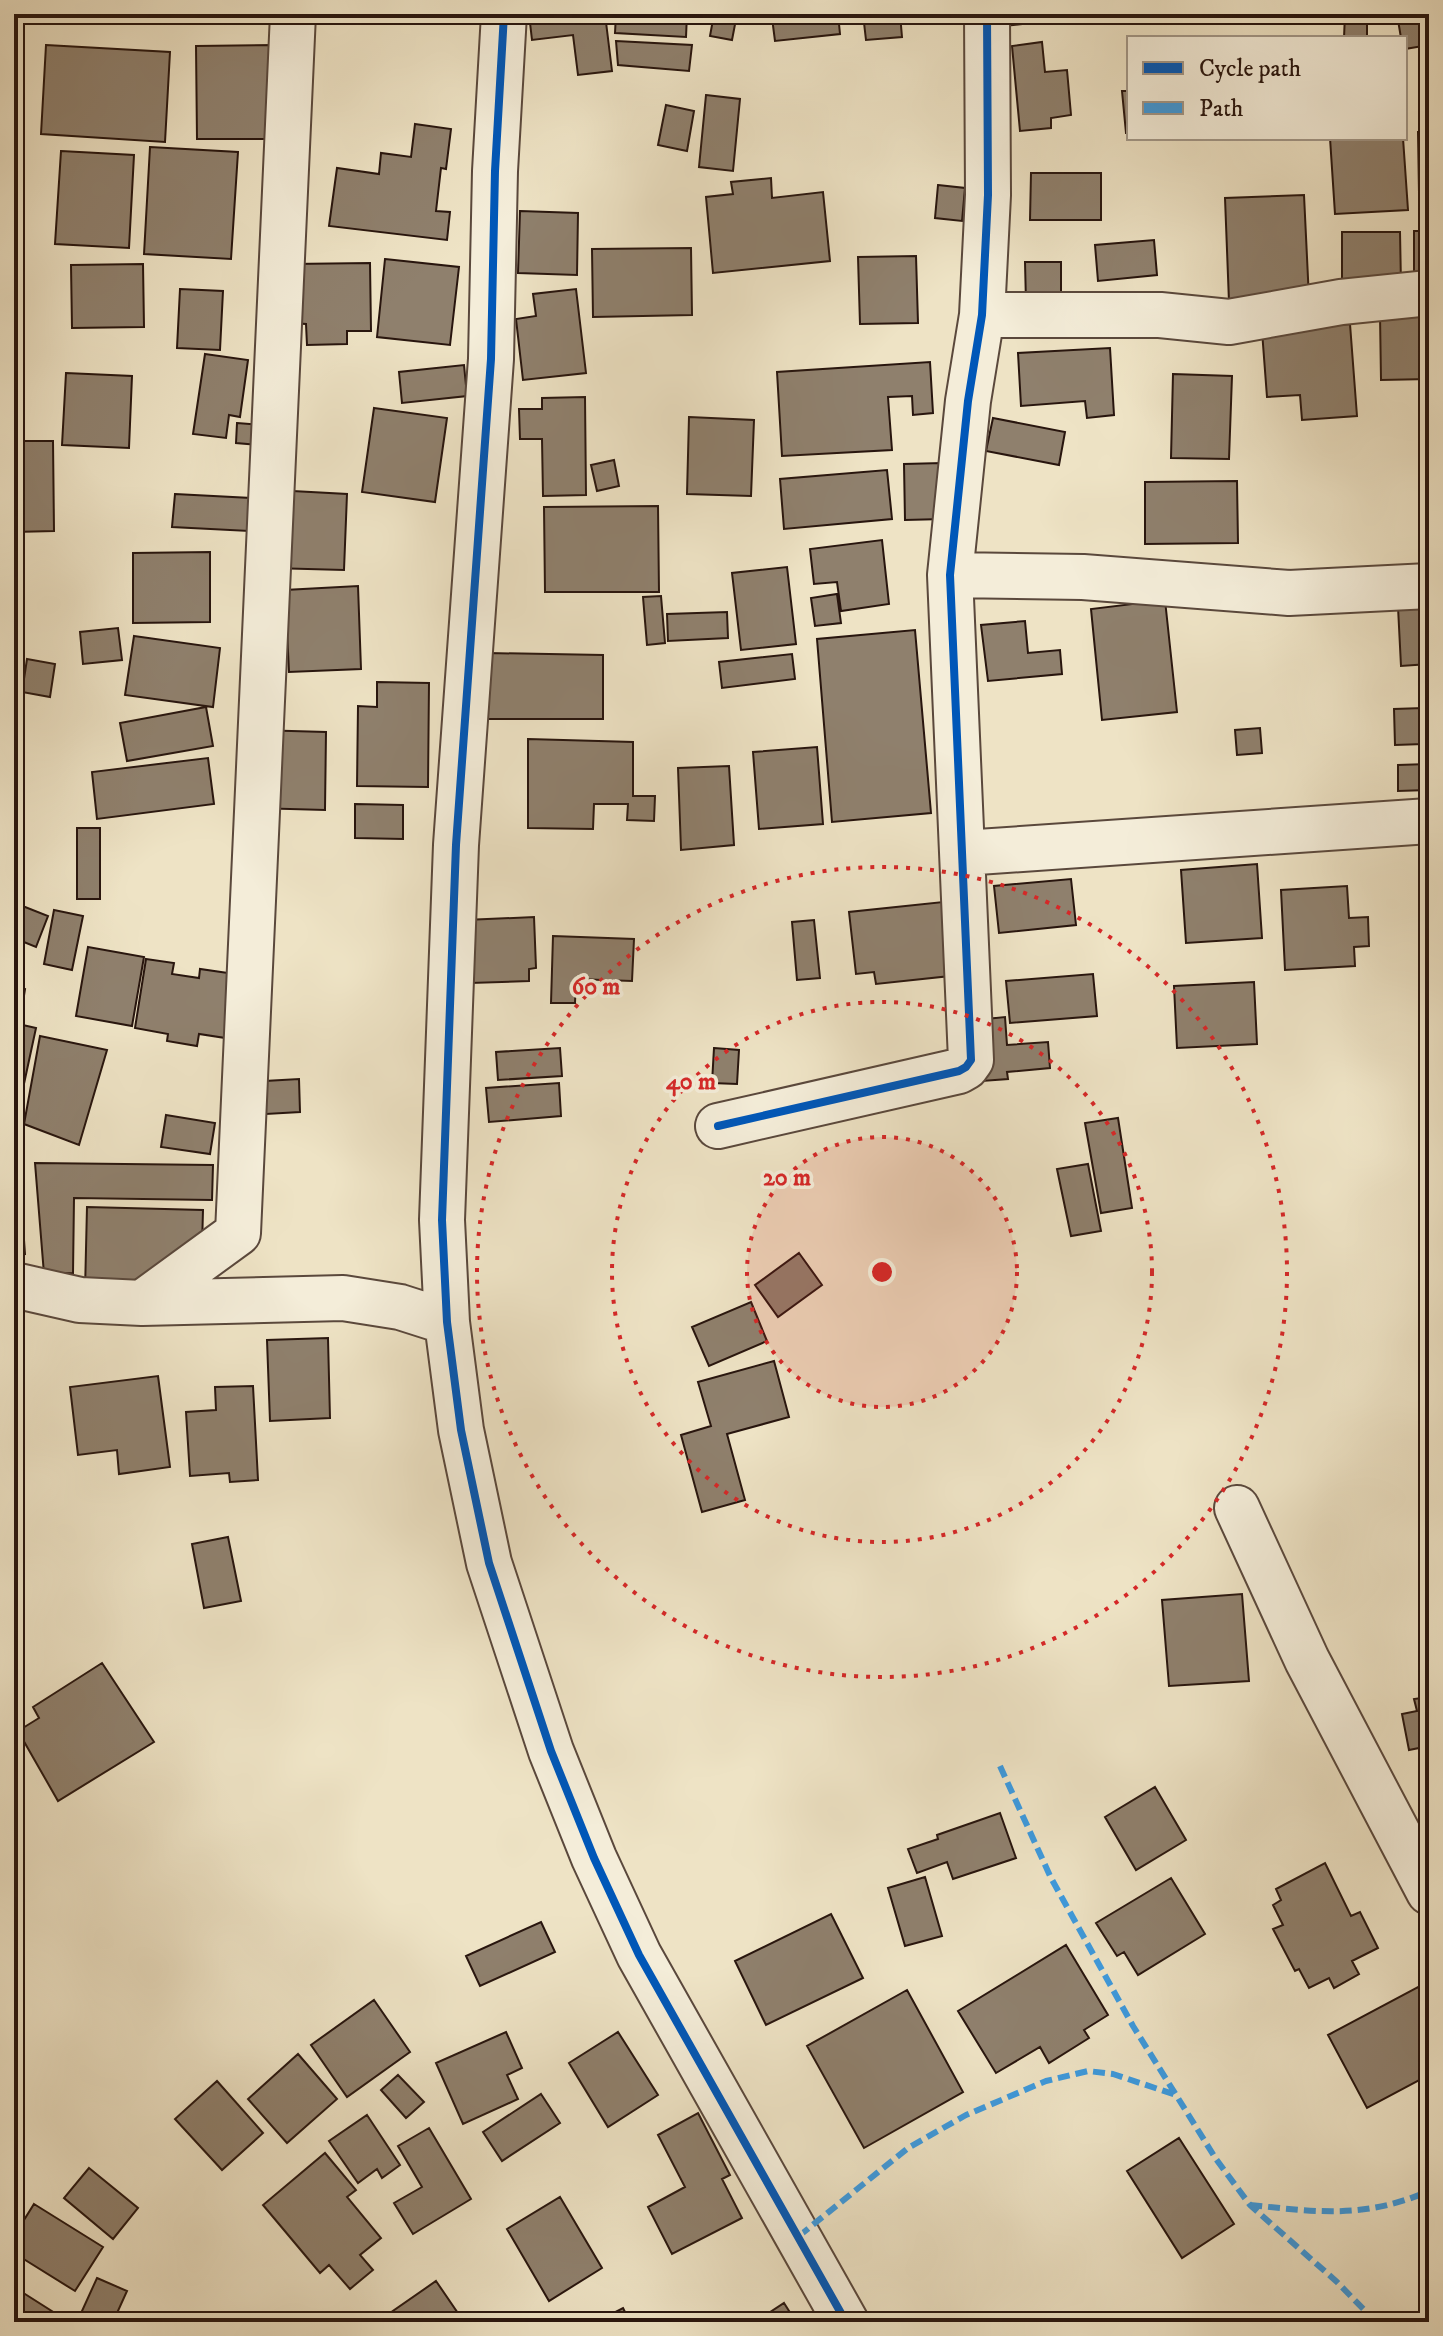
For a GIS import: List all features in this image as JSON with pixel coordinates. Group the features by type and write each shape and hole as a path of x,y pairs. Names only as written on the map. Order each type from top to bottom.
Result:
{"street":[{"path":"142,1303 238,1233 293,14"},
{"path":"504,14 495,171 491,359 456,845 442,1220 447,1322 461,1430 489,1563 551,1751 594,1858 639,1955 846,2322"},
{"path":"718,1126 946,1074 966,1067 971,1060 950,575 968,401 982,315 988,195 987,14"},
{"path":"982,315 1160,315 1229,322 1341,302 1429,293"},
{"path":"950,575 1083,577 1289,593 1429,586"},
{"path":"963,853 1429,821"},
{"path":"14,1285 80,1300 142,1303 343,1298 400,1307 447,1322"},
{"path":"1237,1508 1307,1660 1429,1892"}],"building":[{"path":"529,14 605,14 612,71 578,75 573,35 532,40"},
{"path":"616,14 687,14 686,37 615,33"},
{"path":"714,14 737,14 732,40 710,36"},
{"path":"838,14 840,34 775,41 772,18"},
{"path":"863,14 900,14 902,37 866,40"},
{"path":"1004,14 1038,14 1039,22 1005,26"},
{"path":"1092,14 1131,14 1131,20 1093,24"},
{"path":"1345,14 1367,14 1367,36 1344,36"},
{"path":"1397,14 1429,14 1429,45 1407,49 1407,36 1401,36"},
{"path":"616,41 692,45 689,71 618,65"},
{"path":"1042,42 1045,72 1067,70 1071,115 1051,118 1051,128 1020,131 1012,46"},
{"path":"46,45 170,52 165,142 41,134"},
{"path":"275,45 274,139 197,139 196,46"},
{"path":"1122,91 1127,91 1126,133"},
{"path":"706,95 740,99 733,171 699,167"},
{"path":"666,105 694,111 687,151 658,145"},
{"path":"415,124 451,129 446,169 441,168 436,211 450,212 447,240 329,226 337,168 379,174 381,153 411,157"},
{"path":"1418,132 1429,132 1429,192 1419,193"},
{"path":"1330,140 1403,140 1408,210 1335,214"},
{"path":"150,147 238,152 231,259 144,254"},
{"path":"61,151 134,155 129,248 55,244"},
{"path":"1031,173 1101,173 1101,220 1030,220"},
{"path":"771,178 772,198 823,192 830,261 713,273 706,197 733,194 731,182"},
{"path":"938,185 965,188 962,221 935,218"},
{"path":"1304,195 1309,299 1229,302 1225,198"},
{"path":"520,211 578,213 577,275 518,273"},
{"path":"1414,231 1429,231 1429,272 1414,272"},
{"path":"1342,232 1400,232 1401,285 1342,285"},
{"path":"1154,240 1157,275 1098,281 1095,245"},
{"path":"691,248 692,315 593,317 592,249"},
{"path":"916,256 918,323 860,324 858,257"},
{"path":"385,259 459,267 450,345 377,337"},
{"path":"1025,262 1061,262 1061,303 1026,303"},
{"path":"370,263 371,331 347,331 347,344 307,345 306,324 291,323 291,264"},
{"path":"143,264 144,327 72,328 71,265"},
{"path":"180,289 223,291 220,350 177,348"},
{"path":"576,289 586,373 523,380 516,319 536,316 533,294"},
{"path":"1429,314 1429,379 1381,380 1380,315"},
{"path":"1350,324 1357,416 1302,420 1300,395 1267,397 1262,331"},
{"path":"1110,348 1114,415 1087,418 1085,401 1021,406 1018,353"},
{"path":"205,354 248,360 240,417 229,415 226,438 193,434"},
{"path":"930,362 933,413 913,415 912,396 888,397 892,450 782,456 777,372"},
{"path":"464,365 467,396 402,403 399,372"},
{"path":"66,373 132,376 129,448 62,445"},
{"path":"1173,374 1232,376 1229,459 1171,458"},
{"path":"585,397 586,495 543,496 542,439 520,439 519,409 542,409 542,398"},
{"path":"374,408 447,418 435,502 362,492"},
{"path":"689,417 754,420 751,496 687,494"},
{"path":"993,418 1065,432 1059,465 986,451"},
{"path":"237,423 261,425 259,445 236,443"},
{"path":"14,441 53,441 54,531 14,532"},
{"path":"614,460 619,486 597,491 591,465"},
{"path":"942,463 943,519 905,520 904,464"},
{"path":"887,470 892,519 784,529 780,479"},
{"path":"1237,481 1238,543 1145,544 1145,482"},
{"path":"274,490 347,494 344,570 271,568"},
{"path":"175,494 251,498 249,531 172,527"},
{"path":"658,506 659,592 545,592 544,507"},
{"path":"882,540 889,604 841,611 837,582 814,584 810,549"},
{"path":"210,552 210,622 133,623 133,553"},
{"path":"787,567 796,644 741,650 732,573"},
{"path":"358,586 361,669 289,672 285,590"},
{"path":"837,594 841,623 815,626 811,598"},
{"path":"661,596 665,643 647,645 643,597"},
{"path":"1165,600 1177,712 1102,720 1091,609"},
{"path":"1429,606 1429,664 1401,666 1398,607"},
{"path":"727,612 728,638 668,641 667,614"},
{"path":"1025,621 1028,653 1060,650 1062,674 988,681 981,625"},
{"path":"14,625 21,625 23,659 14,659"},
{"path":"118,628 122,660 83,664 80,632"},
{"path":"915,630 931,813 832,822 817,639"},
{"path":"134,636 220,648 213,707 125,695"},
{"path":"488,653 603,655 603,719 488,719"},
{"path":"792,654 795,679 722,688 719,662"},
{"path":"27,659 55,664 50,697 22,692"},
{"path":"377,682 429,683 428,787 357,786 358,706 377,707"},
{"path":"206,707 213,746 127,761 120,723"},
{"path":"1423,708 1423,744 1395,745 1394,709"},
{"path":"1260,728 1262,753 1237,755 1235,730"},
{"path":"256,730 326,732 325,810 254,808"},
{"path":"528,739 633,742 633,796 655,796 654,821 627,820 628,804 594,804 593,829 528,828"},
{"path":"817,747 823,824 759,829 753,752"},
{"path":"208,758 214,804 97,819 92,772"},
{"path":"1428,764 1428,790 1398,791 1398,765"},
{"path":"729,766 734,845 681,850 678,768"},
{"path":"355,804 403,805 403,839 355,838"},
{"path":"77,828 100,828 100,899 77,899"},
{"path":"1257,864 1262,938 1186,943 1181,870"},
{"path":"1071,879 1076,925 999,933 994,886"},
{"path":"1347,886 1349,918 1368,917 1369,946 1354,947 1355,966 1285,970 1281,890"},
{"path":"943,902 950,976 876,984 874,972 856,974 849,912"},
{"path":"20,905 48,916 36,947 14,938 14,922"},
{"path":"54,910 83,916 72,970 44,964"},
{"path":"534,917 536,968 529,969 529,981 470,983 465,920"},
{"path":"814,920 820,978 797,980 792,922"},
{"path":"553,936 634,939 632,981 576,979 575,1003 551,1003"},
{"path":"88,947 144,957 132,1026 76,1016"},
{"path":"146,959 174,963 172,974 199,978 200,969 242,975 232,1039 199,1034 197,1046 167,1041 168,1034 135,1028"},
{"path":"1093,974 1097,1016 1010,1023 1006,981"},
{"path":"1254,982 1257,1044 1177,1048 1174,986"},
{"path":"14,987 25,989 21,1015 14,1014"},
{"path":"1005,1017 1007,1045 1048,1042 1050,1068 1007,1072 1008,1079 982,1081 977,1020"},
{"path":"14,1023 36,1028 16,1121 14,1121"},
{"path":"40,1036 107,1050 79,1145 24,1124"},
{"path":"560,1048 562,1076 498,1080 496,1052"},
{"path":"714,1048 739,1050 737,1084 712,1083"},
{"path":"1429,1067 1429,1149 1427,1149 1422,1068"},
{"path":"299,1079 300,1112 266,1114 265,1081"},
{"path":"559,1083 561,1116 489,1122 486,1088"},
{"path":"166,1115 215,1123 210,1154 161,1147"},
{"path":"1118,1118 1132,1208 1101,1213 1085,1123"},
{"path":"17,1141 25,1254 14,1255 14,1142"},
{"path":"35,1163 213,1165 212,1200 74,1198 73,1273 44,1274"},
{"path":"1088,1164 1101,1231 1071,1236 1057,1169"},
{"path":"87,1207 203,1210 201,1282 85,1291"},
{"path":"799,1253 822,1285 778,1317 755,1285"},
{"path":"751,1302 767,1341 709,1366 692,1327"},
{"path":"328,1338 330,1418 270,1421 267,1340"},
{"path":"774,1361 789,1417 727,1434 745,1500 702,1512 681,1435 711,1426 698,1382"},
{"path":"158,1376 170,1467 119,1474 117,1450 78,1455 70,1387"},
{"path":"253,1386 258,1480 230,1482 229,1473 190,1476 186,1412 216,1410 215,1387"},
{"path":"228,1537 241,1601 204,1608 192,1544"},
{"path":"1242,1594 1249,1681 1169,1686 1162,1600"},
{"path":"102,1663 154,1742 58,1801 18,1731 39,1718 33,1707"},
{"path":"1429,1697 1429,1775 1424,1747 1409,1750 1402,1714 1417,1711 1414,1699"},
{"path":"1155,1787 1186,1840 1136,1870 1105,1817"},
{"path":"1000,1813 1016,1858 953,1879 947,1862 917,1873 908,1849 938,1839 937,1835"},
{"path":"1325,1863 1351,1916 1360,1912 1378,1948 1352,1961 1359,1974 1334,1988 1329,1978 1309,1988 1299,1969 1295,1971 1273,1929 1283,1925 1273,1905 1281,1900 1276,1889"},
{"path":"925,1877 942,1936 905,1946 888,1888"},
{"path":"1171,1878 1205,1934 1138,1975 1124,1952 1117,1956 1096,1923"},
{"path":"831,1914 863,1978 766,2025 735,1961"},
{"path":"541,1922 555,1952 480,1986 466,1956"},
{"path":"1066,1945 1108,2015 1084,2030 1089,2038 1049,2063 1040,2047 996,2073 958,2011"},
{"path":"1418,1987 1429,2007 1429,2075 1367,2108 1328,2035"},
{"path":"907,1990 963,2092 864,2148 807,2046"},
{"path":"374,2000 410,2052 347,2097 311,2045"},
{"path":"506,2032 522,2068 507,2075 518,2099 463,2124 436,2063"},
{"path":"618,2032 658,2095 608,2127 569,2063"},
{"path":"298,2054 337,2099 287,2143 248,2099"},
{"path":"398,2075 424,2102 406,2118 381,2090"},
{"path":"217,2081 263,2133 222,2170 175,2119"},
{"path":"541,2094 560,2123 502,2161 483,2132"},
{"path":"698,2113 730,2175 722,2179 742,2218 672,2254 648,2207 685,2187 658,2135"},
{"path":"367,2115 400,2165 382,2178 377,2169 358,2183 329,2141"},
{"path":"429,2128 471,2199 413,2234 394,2203 422,2187 398,2146"},
{"path":"1179,2138 1234,2224 1182,2258 1127,2171"},
{"path":"325,2153 356,2190 347,2197 381,2238 360,2255 373,2270 350,2289 329,2265 320,2273 263,2205"},
{"path":"89,2168 138,2208 113,2239 64,2198"},
{"path":"560,2197 602,2268 549,2301 507,2229"},
{"path":"34,2204 103,2247 75,2291 14,2253 14,2236"},
{"path":"97,2278 127,2291 113,2322 77,2322"},
{"path":"436,2281 464,2322 377,2322"},
{"path":"14,2287 69,2322 14,2322"},
{"path":"784,2303 796,2322 755,2322"},
{"path":"623,2308 630,2322 596,2322"}],"marked path":[{"path":"1000,1766 1051,1878 1133,2026 1216,2159 1250,2205 1337,2282 1376,2322"},
{"path":"799,2236 908,2148 966,2115 1046,2081 1088,2071 1113,2074 1176,2095"},
{"path":"1250,2205 1319,2211 1362,2210 1429,2191"}],"cycle path":[{"path":"504,14 495,171 491,359 456,845 442,1220 447,1322 461,1430 489,1563 551,1751 594,1858 639,1955 846,2322"},
{"path":"718,1126 959,1071 971,1060 950,575 968,401 982,315 988,195 987,14"}]}
